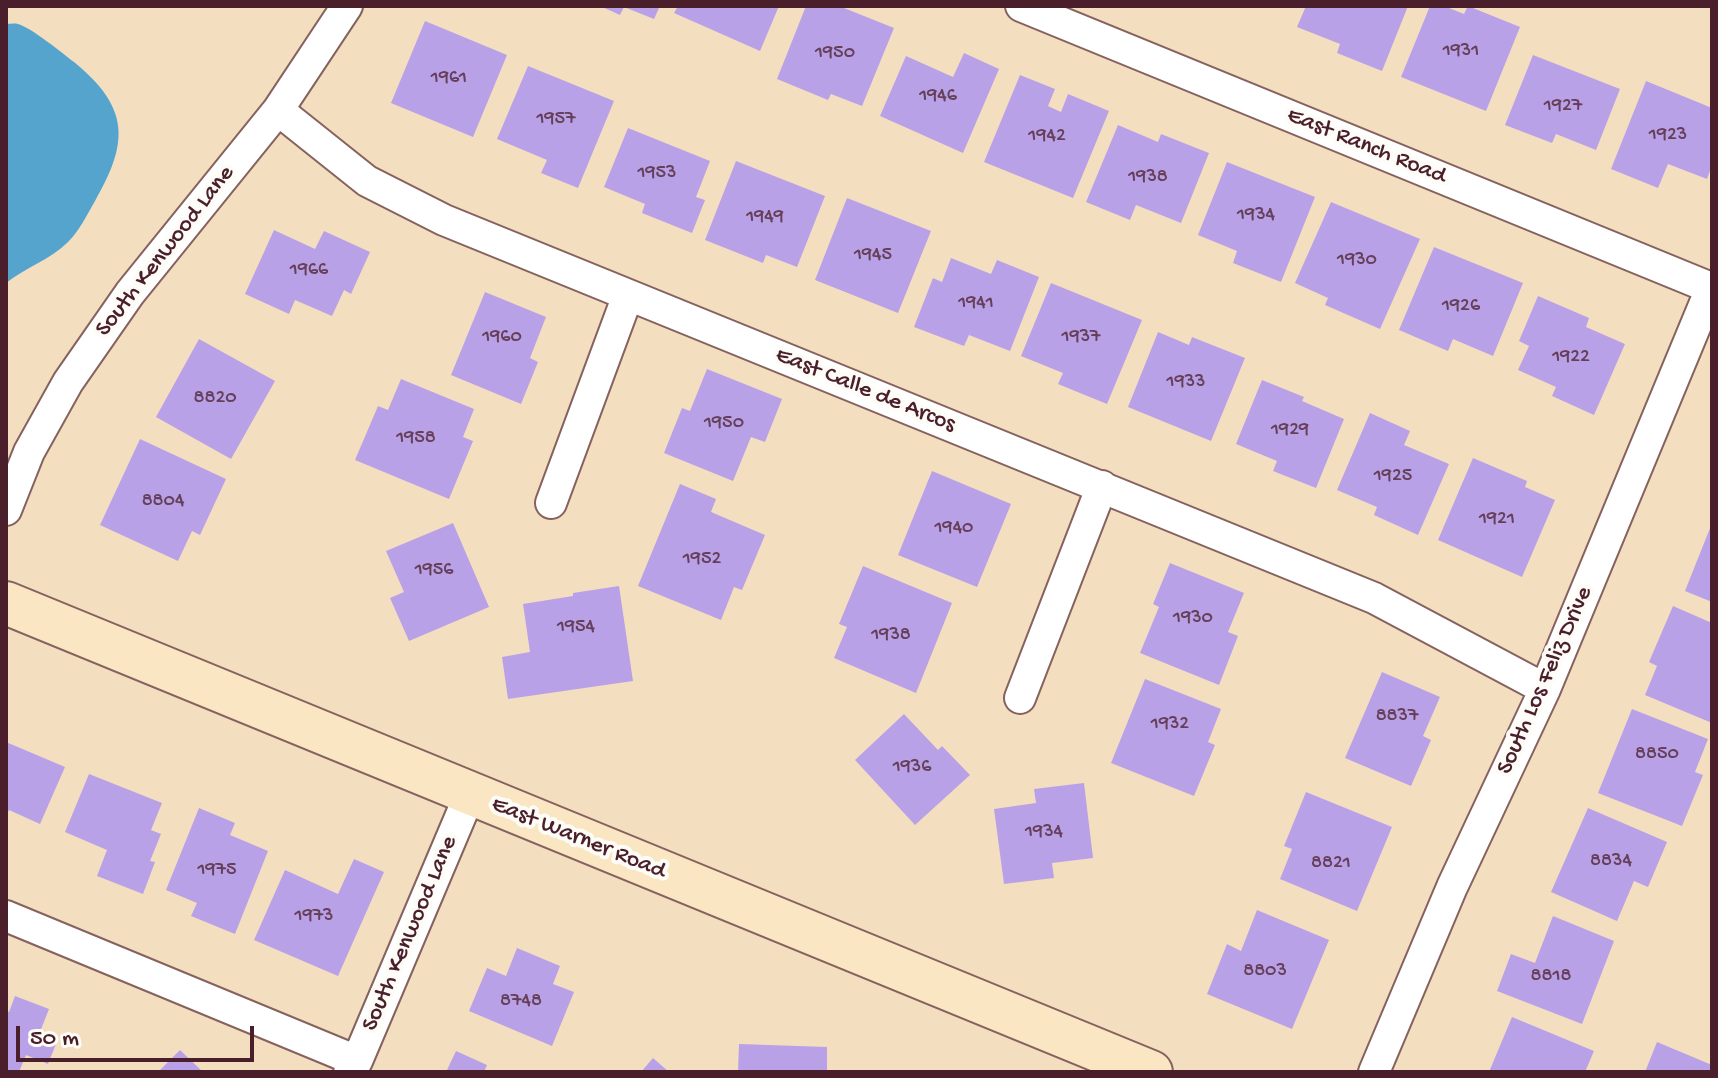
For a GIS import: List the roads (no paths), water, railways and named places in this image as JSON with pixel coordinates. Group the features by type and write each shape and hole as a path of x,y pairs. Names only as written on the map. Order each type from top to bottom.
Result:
{"main road":[{"name":"East Warner Road","path":"6,603 1151,1072"}],"street":[{"name":"South Kenwood Lane","path":"6,510 29,452 68,382 130,293 278,110 347,6"},
{"name":"East Ranch Road","path":"1021,6 1712,287"},
{"name":"East Calle de Arcos","path":"278,110 367,181 444,220 1374,598 1545,689"},
{"name":"South Los Feliz Drive","path":"1374,1072 1452,887 1545,689 1712,287"},
{"path":"551,503 628,295"},
{"path":"1020,698 1102,486"},
{"name":"South Kenwood Lane","path":"353,1066 470,794"},
{"path":"6,916 353,1066"}],"water":[{"path":"6,24 18,24 31,30 92,79 106,95 114,111 118,143 106,180 76,233 54,254 6,283"}]}
